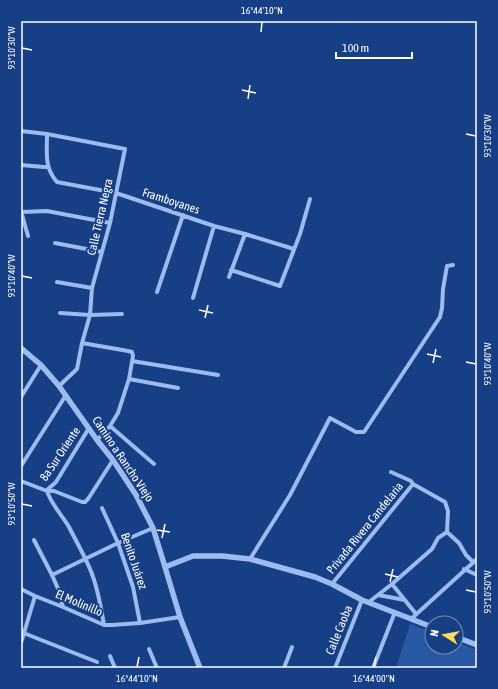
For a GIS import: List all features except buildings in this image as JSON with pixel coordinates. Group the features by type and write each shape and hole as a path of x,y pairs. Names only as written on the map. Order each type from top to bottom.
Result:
{"street":[{"name":"Calle Tierra Negra","path":"21,131 47,134 125,150 110,223 92,288 90,315 82,343 77,369 59,386"},
{"name":"Framboyanes","path":"47,134 48,166 57,182 116,193 214,226 294,249"},
{"path":"21,165 48,166"},
{"path":"231,270 280,286 310,199"},
{"path":"28,236 21,212 47,212 110,223"},
{"path":"157,292 183,215"},
{"path":"193,298 214,226"},
{"path":"229,277 245,234"},
{"path":"55,243 102,252"},
{"path":"250,559 290,496 330,418 356,432 364,432 440,317 447,266 452,265"},
{"path":"56,282 92,288"},
{"path":"60,313 90,315 122,314"},
{"path":"82,343 132,352 133,356 129,379 118,413 110,426 97,440"},
{"name":"Camino a Rancho Viejo","path":"21,348 41,365 59,386 113,460 136,495 153,528 180,617 200,668"},
{"path":"132,361 218,375"},
{"path":"21,397 41,365"},
{"path":"129,379 178,388"},
{"path":"21,466 66,395"},
{"path":"110,426 154,464"},
{"name":"8a Sur Oriente","path":"47,490 56,482 89,428"},
{"path":"21,481 85,502 113,460"},
{"path":"391,472 411,481 413,484 445,502 448,511 447,532"},
{"name":"Privada Rivera Candelaria","path":"332,584 413,484"},
{"path":"47,490 50,500 63,518 92,574 104,625"},
{"name":"Benito Juárez","path":"102,508 118,542 134,587 140,623"},
{"path":"52,575 118,542 153,528"},
{"path":"447,532 459,543 466,555 473,562"},
{"path":"369,602 432,549 438,538 447,532"},
{"path":"34,540 52,575 59,591 63,606"},
{"path":"166,567 193,556 222,556 250,559 314,577 332,584 362,600 424,624"},
{"path":"411,619 477,559"},
{"path":"464,570 477,575"},
{"path":"392,584 416,614"},
{"name":"El Molinillo","path":"21,589 104,625 140,623 180,617"},
{"path":"378,595 405,600"},
{"path":"21,643 22,632 35,596"},
{"name":"Calle Caoba","path":"335,668 362,600"},
{"path":"373,668 395,612"},
{"path":"22,632 97,662"},
{"path":"464,640 477,645"},
{"path":"284,668 292,648"},
{"path":"149,649 157,668"},
{"path":"110,656 115,668"}],"shaded area":[{"path":"410,624 424,629 424,655 464,655 464,645 477,650 477,668 396,668"}]}
